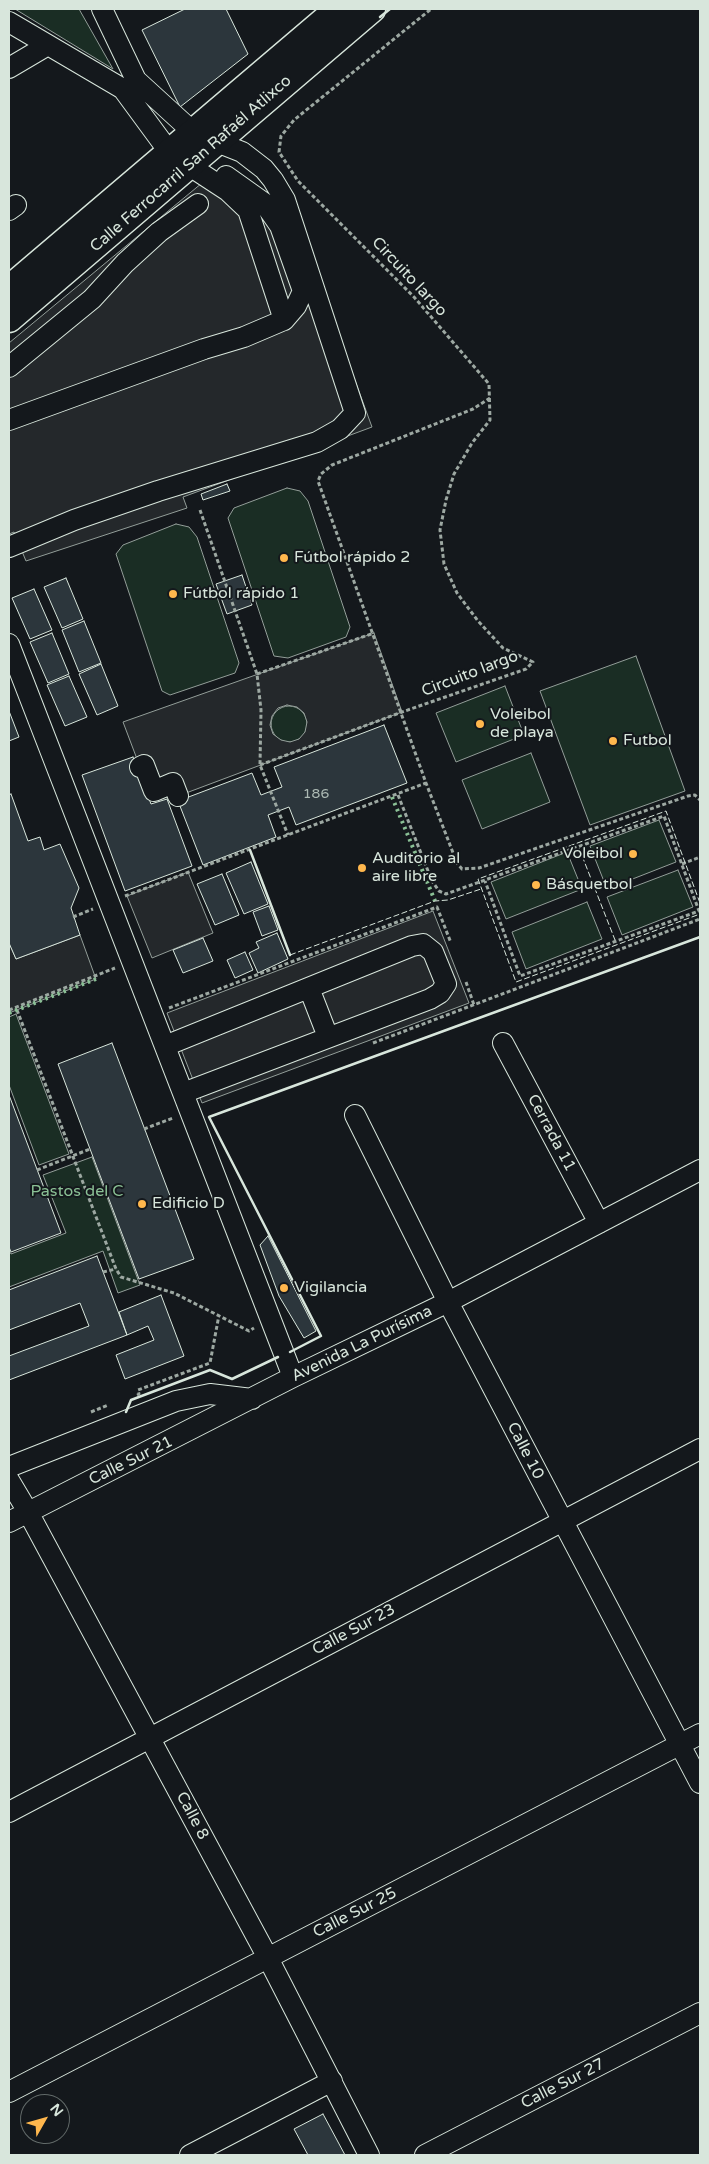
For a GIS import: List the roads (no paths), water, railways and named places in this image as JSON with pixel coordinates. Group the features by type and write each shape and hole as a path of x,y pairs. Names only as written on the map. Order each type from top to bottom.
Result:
{"main road":[{"name":"Calle Ferrocarril San Rafaél Atlixco","path":"206,138 338,9"},
{"name":"Calle Ferrocarril San Rafaél Atlixco","path":"9,289 180,159 372,9"},
{"name":"Calle Ferrocarril San Rafaél Atlixco","path":"9,319 180,159"}],"street":[{"path":"102,9 129,85 180,159 228,191 248,210 284,320"},
{"path":"9,22 48,45 129,85 206,138 242,152 253,159 273,180 285,200 355,413 340,429 317,442 158,491 74,520 9,547"},
{"path":"9,68 48,45"},
{"path":"9,420 196,352 244,337 284,320 296,306 303,291 280,226 264,203 230,177 180,159"},
{"path":"9,367 92,299 125,263 159,232 198,204"},
{"path":"9,644 293,1377"},
{"path":"140,767 144,766 154,791 173,783 178,796"},
{"path":"165,1046 412,946 423,944 433,952 443,976 446,984 440,993 430,999 183,1093"},
{"path":"309,988 328,1037"},
{"name":"Cerrada 11","path":"503,1043 599,1223"},
{"name":"Calle 10","path":"355,1115 448,1302 561,1521 700,1783"},
{"name":"Avenida La Purísima","path":"252,1399 293,1377 448,1302 700,1170"},
{"path":"9,1467 176,1401 210,1394 252,1399"},
{"name":"Calle Sur 21","path":"9,1522 252,1399"},
{"name":"Calle Sur 23","path":"9,1812 700,1449"},
{"name":"Calle 8","path":"9,1480 268,1958 369,2155"},
{"name":"Calle Sur 25","path":"9,2092 700,1734"},
{"name":"Calle Sur 27","path":"425,2155 700,2013"},
{"path":"190,2155 332,2081"}],"place":[{"name":"Fútbol rápido 2","path":"284,558"},
{"name":"Fútbol rápido 1","path":"173,594"},
{"name":"Voleibol de playa","path":"480,724"},
{"name":"Futbol","path":"613,741"},
{"name":"Voleibol","path":"633,854"},
{"name":"Auditorio al aire libre","path":"362,868"},
{"name":"Básquetbol","path":"536,885"},
{"name":"Edificio D","path":"142,1204"},
{"name":"Vigilancia","path":"284,1288"}],"park label":[{"name":"Pastos del C","path":"77,1192"}]}
